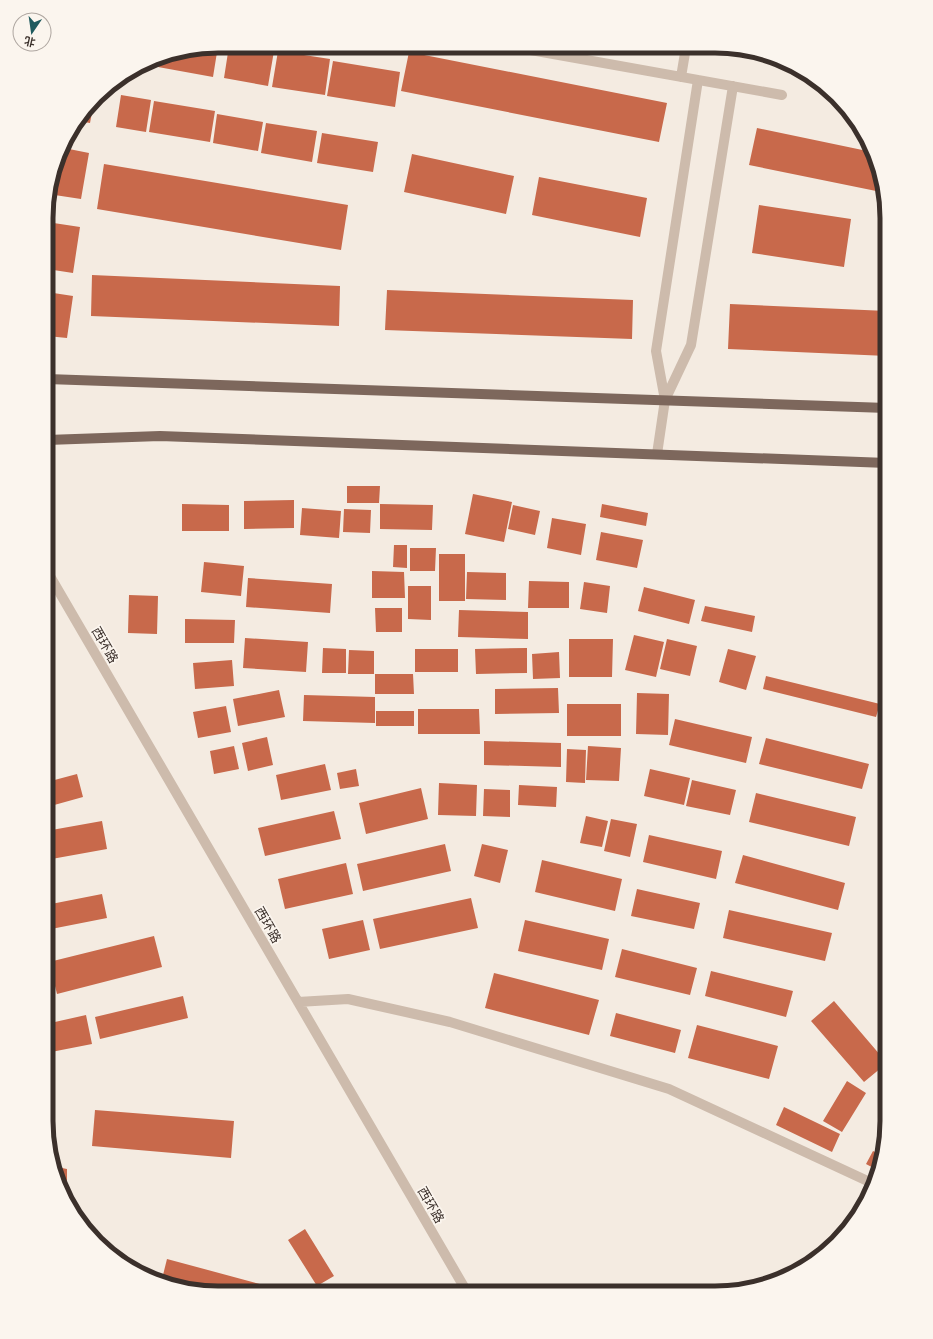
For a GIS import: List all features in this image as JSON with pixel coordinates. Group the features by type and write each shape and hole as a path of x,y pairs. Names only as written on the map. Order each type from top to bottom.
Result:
{"main road":[{"path":"53,378 880,408"},
{"path":"53,440 160,436 880,463"}],"street":[{"path":"547,53 782,95"},
{"path":"681,77 685,53"},
{"path":"665,400 656,351 698,80"},
{"path":"657,454 665,400 691,345 733,86"},
{"name":"西环路","path":"53,581 464,1286"},
{"path":"298,1002 348,999 450,1022 669,1089 868,1181"}],"building":[{"path":"217,53 213,77 158,67 158,65 165,62 186,56"},
{"path":"228,53 274,53 268,86 224,78"},
{"path":"278,53 291,53 330,59 325,95 272,87"},
{"path":"409,53 414,53 667,103 659,142 401,91"},
{"path":"333,61 400,72 395,107 327,96"},
{"path":"121,95 151,100 146,132 116,127"},
{"path":"154,101 215,111 210,142 149,132"},
{"path":"92,111 90,123 84,122"},
{"path":"217,114 263,122 258,151 213,143"},
{"path":"266,123 317,131 312,162 261,153"},
{"path":"757,128 865,151 871,165 878,191 749,165"},
{"path":"322,133 378,142 373,172 317,163"},
{"path":"68,149 89,153 81,199 54,195 62,165"},
{"path":"412,154 514,176 506,214 404,192"},
{"path":"104,164 348,205 341,250 97,209"},
{"path":"539,177 647,198 640,237 532,215"},
{"path":"759,205 851,219 844,267 752,253"},
{"path":"53,223 80,227 73,273 53,270"},
{"path":"92,275 340,286 339,326 91,316"},
{"path":"387,290 633,300 632,339 385,330"},
{"path":"53,293 73,296 67,338 53,337"},
{"path":"730,304 880,311 880,356 728,349"},
{"path":"347,486 380,486 379,503 347,503"},
{"path":"473,494 512,502 504,542 465,534"},
{"path":"294,500 294,528 244,529 244,501"},
{"path":"182,504 229,505 229,531 182,531"},
{"path":"380,504 433,505 432,530 380,529"},
{"path":"602,504 648,513 646,526 600,517"},
{"path":"513,505 540,511 535,535 508,529"},
{"path":"302,508 341,511 339,538 300,535"},
{"path":"344,509 371,510 370,533 343,532"},
{"path":"552,518 586,524 581,555 547,548"},
{"path":"601,532 643,540 637,568 596,560"},
{"path":"394,545 407,545 407,568 393,567"},
{"path":"410,548 436,548 435,571 410,571"},
{"path":"439,554 465,554 465,601 439,601"},
{"path":"204,562 244,566 241,596 201,592"},
{"path":"372,571 404,572 405,598 372,598"},
{"path":"467,572 506,573 506,600 466,599"},
{"path":"248,578 332,584 330,613 246,607"},
{"path":"529,581 569,582 569,608 528,608"},
{"path":"584,582 610,586 607,613 580,609"},
{"path":"408,586 431,586 431,620 408,619"},
{"path":"644,587 695,600 689,624 638,611"},
{"path":"129,595 158,596 157,634 128,633"},
{"path":"705,606 755,616 752,632 701,621"},
{"path":"375,608 402,608 402,632 376,632"},
{"path":"459,610 528,612 528,639 458,637"},
{"path":"185,619 235,620 234,643 185,643"},
{"path":"634,635 664,642 656,677 625,670"},
{"path":"245,638 308,642 306,672 243,668"},
{"path":"569,639 613,639 612,677 569,677"},
{"path":"667,639 697,646 690,676 660,669"},
{"path":"323,648 346,649 346,673 322,673"},
{"path":"527,648 527,673 476,674 475,649"},
{"path":"415,649 458,649 458,672 415,672"},
{"path":"728,649 756,656 746,690 719,682"},
{"path":"349,650 374,651 374,674 348,674"},
{"path":"559,652 560,678 533,679 532,654"},
{"path":"232,660 234,686 195,689 193,663"},
{"path":"375,674 413,674 414,694 375,694"},
{"path":"766,676 880,704 876,717 763,689"},
{"path":"558,688 559,713 495,714 495,689"},
{"path":"279,690 285,717 238,726 233,699"},
{"path":"637,693 669,694 668,735 636,734"},
{"path":"304,695 375,697 375,723 303,721"},
{"path":"567,704 621,704 621,736 567,736"},
{"path":"226,706 231,732 198,738 193,712"},
{"path":"418,709 479,709 480,734 418,734"},
{"path":"376,711 414,711 414,726 376,726"},
{"path":"675,719 752,737 746,763 669,745"},
{"path":"267,737 273,765 248,771 242,743"},
{"path":"766,738 869,764 862,789 759,764"},
{"path":"484,741 561,743 561,767 484,765"},
{"path":"234,746 239,769 214,774 210,751"},
{"path":"588,746 621,748 619,781 586,780"},
{"path":"567,749 586,750 585,783 566,782"},
{"path":"325,764 331,790 281,800 276,775"},
{"path":"356,769 359,786 340,789 337,773"},
{"path":"650,769 690,778 684,805 644,796"},
{"path":"77,774 83,797 53,805 53,780"},
{"path":"692,780 736,790 730,815 686,806"},
{"path":"439,783 477,785 476,816 438,815"},
{"path":"519,785 557,787 556,807 518,805"},
{"path":"421,788 428,819 366,834 359,803"},
{"path":"484,789 510,790 510,817 483,816"},
{"path":"756,793 856,817 849,846 749,822"},
{"path":"334,811 341,839 265,856 258,828"},
{"path":"586,816 608,821 602,847 580,843"},
{"path":"611,819 637,824 630,857 604,851"},
{"path":"102,821 107,849 53,859 53,830"},
{"path":"649,835 722,851 716,879 643,862"},
{"path":"445,844 451,871 363,891 357,864"},
{"path":"482,844 508,850 500,883 474,876"},
{"path":"743,855 845,883 838,910 735,883"},
{"path":"542,860 622,879 615,911 535,892"},
{"path":"346,863 353,894 285,909 278,879"},
{"path":"637,889 700,903 694,929 631,916"},
{"path":"102,894 107,918 53,929 53,904"},
{"path":"471,898 478,928 380,949 373,919"},
{"path":"729,910 832,933 825,961 723,938"},
{"path":"363,920 370,950 329,959 322,929"},
{"path":"525,920 609,939 602,970 518,951"},
{"path":"154,936 162,967 57,994 53,978 53,961"},
{"path":"622,949 697,968 690,995 615,977"},
{"path":"711,971 793,991 786,1017 705,996"},
{"path":"494,973 599,1000 589,1035 485,1008"},
{"path":"183,996 188,1018 100,1039 95,1017"},
{"path":"834,1001 880,1055 880,1069 864,1082 811,1021"},
{"path":"616,1013 681,1030 675,1053 610,1036"},
{"path":"86,1015 92,1044 53,1052 53,1022"},
{"path":"697,1025 778,1046 769,1079 688,1058"},
{"path":"847,1081 866,1093 842,1132 823,1121"},
{"path":"784,1107 840,1134 832,1152 776,1125"},
{"path":"95,1110 234,1121 231,1158 92,1146"},
{"path":"873,1151 877,1153 873,1168 866,1164"},
{"path":"60,1168 67,1169 67,1186"},
{"path":"305,1229 334,1276 317,1286 288,1240"},
{"path":"167,1259 267,1286 197,1285 163,1276"}]}
